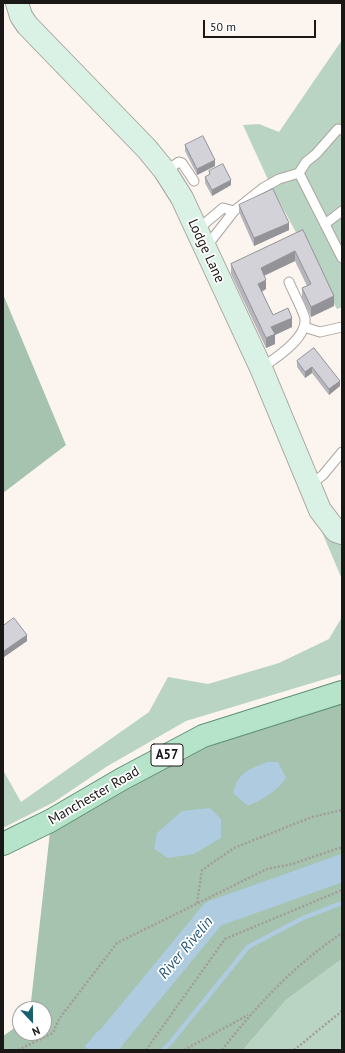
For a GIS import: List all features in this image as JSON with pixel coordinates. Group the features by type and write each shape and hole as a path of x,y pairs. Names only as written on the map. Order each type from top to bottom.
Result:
{"main road":[{"name":"Manchester Road","path":"3,844 50,821 122,779 203,736 342,692"}],"street":[{"name":"Lodge Lane","path":"17,3 21,16 27,25 147,149 165,171 182,198 261,368 320,510 336,531 342,533"}],"lane":[{"path":"201,239 263,188 278,179 299,173 306,162 316,154 338,129 342,130"},
{"path":"165,171 178,162 182,163 194,182"},
{"path":"299,173 342,258"},
{"path":"201,239 223,208 234,212"},
{"path":"325,224 342,211"},
{"path":"261,368 276,358 300,336 304,328 305,319 289,282"},
{"path":"304,328 320,332 342,327"},
{"path":"310,486 323,475 342,452"}],"path":[{"path":"197,904 202,870 234,848 312,817 342,810"},
{"path":"18,1050 53,1033 59,1019 118,943 267,869 292,864 342,848"},
{"path":"146,1050 226,940 342,890"},
{"path":"222,1050 250,1014 282,980 342,933"},
{"path":"294,1050 342,1011"},
{"path":"184,1050 250,1014"}],"green space":[{"path":"342,40 342,307 337,309 270,184 243,125 259,124 279,132"},
{"path":"3,294 66,445 3,493"},
{"path":"319,525 342,540 342,586 341,577"},
{"path":"342,617 342,674 186,721 106,767 54,802 3,828 3,770 21,802 149,712 168,677 208,684 279,663 329,639"},
{"path":"342,704 342,959 286,1000 243,1050 3,1050 3,1036 12,1030 12,1041 52,1041 52,1001 31,1001 50,832 202,748"},
{"path":"342,959 342,1050 243,1050 286,1000"}],"water":[{"path":"267,762 278,762 286,778 269,795 248,806 233,793 235,786 241,776 245,773"},
{"path":"210,808 221,819 221,838 194,854 168,858 154,849 157,833 182,811"},
{"path":"110,1023 129,1034 120,1050 88,1050 85,1046 97,1032"}],"building":[{"path":"203,136 215,160 197,169 185,145"},
{"path":"223,164 231,180 212,190 205,177 210,174 209,171"},
{"path":"273,189 289,223 254,238 239,205"},
{"path":"303,230 334,296 311,307 302,288 311,284 295,251 261,268 266,280 258,284 273,315 288,308 292,318 271,327 275,334 266,338 231,264"},
{"path":"314,348 340,381 329,389 312,367 305,372 297,361"},
{"path":"14,618 27,635 4,651 3,626"}],"waterway":[{"name":"River Rivelin","path":"101,1050 213,914 342,868"},
{"path":"163,1050 248,947 303,918 342,903"}]}
